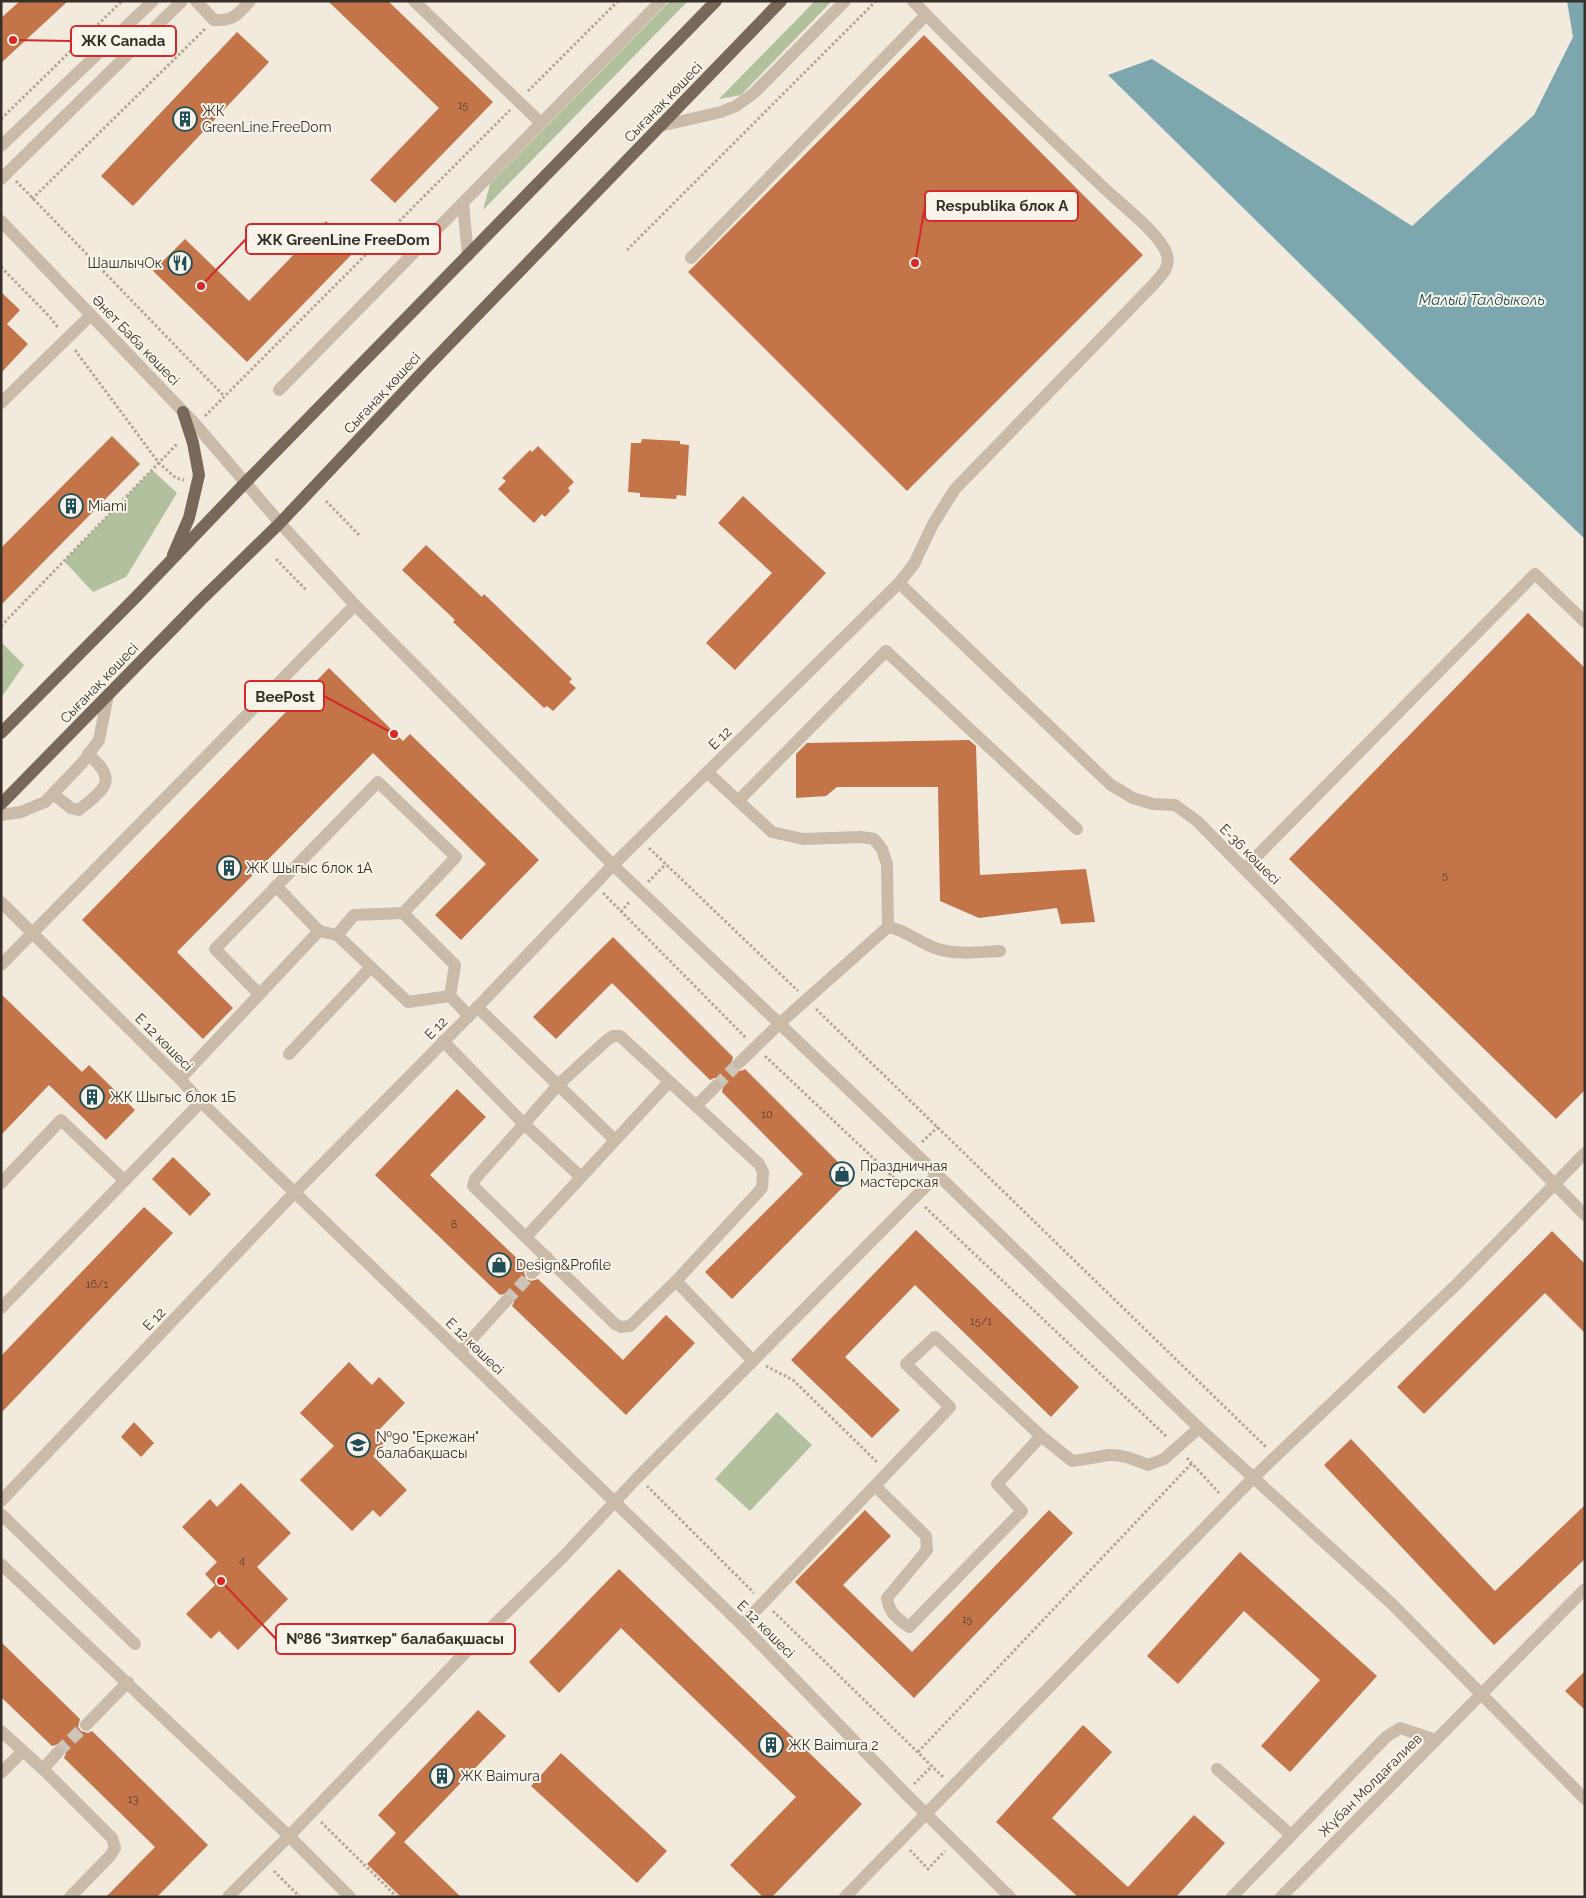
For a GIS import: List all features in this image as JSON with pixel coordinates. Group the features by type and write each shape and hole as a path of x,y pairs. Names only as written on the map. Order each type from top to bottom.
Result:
{"main road":[{"path":"1,733 716,1"},
{"name":"Сығанақ көшесі","path":"1,804 201,600 280,523 429,365 781,1"},
{"path":"170,562 189,518 199,475 192,429 183,412"}],"street":[{"path":"1,146 153,1"},
{"path":"5,177 182,1"},
{"path":"196,1 214,20 236,17 250,1"},
{"path":"414,1 541,123"},
{"path":"279,390 661,1"},
{"path":"660,126 721,112 736,106 754,93 846,1"},
{"path":"691,258 926,14 913,1"},
{"name":"E 12","path":"1,1501 295,1192 613,865 899,583 914,564 933,524 955,489 1165,271 1168,264 1168,256 1156,237 926,14"},
{"path":"463,203 468,256"},
{"name":"Әнет Баба көшесі","path":"1,221 183,412"},
{"path":"1,403 91,315"},
{"path":"192,429 245,483 355,605 613,865 1199,1428 1392,1604 1585,1799"},
{"path":"1244,869 1535,574 1585,622"},
{"name":"Е-36 көшесі","path":"899,583 1110,785 1133,798 1154,804 1176,805 1196,821 1585,1215"},
{"path":"1,965 355,605"},
{"path":"739,800 886,651 1077,829"},
{"path":"1,815 21,812 44,802 53,794 99,740 108,695"},
{"path":"53,794 71,808 79,810 101,791 106,782 106,776 100,765 88,754"},
{"path":"707,772 772,832 803,839 861,837 874,839 882,849 887,864 888,927 739,1063"},
{"path":"259,994 215,949 378,782 456,857 403,913 354,915 337,935"},
{"path":"276,886 320,931 337,935 408,1002 450,996 473,1011 558,1085 615,1140"},
{"name":"Е 12 көшесі","path":"1,902 201,1102 742,1625 905,1793 1010,1897"},
{"path":"403,913 455,965 450,996"},
{"path":"888,927 898,929 938,949 969,952 1000,951"},
{"path":"180,1079 320,931"},
{"path":"289,1054 371,967"},
{"path":"613,1036 620,1036 759,1164 763,1172 762,1188 676,1281 630,1326 621,1327 615,1324 526,1236 475,1189 473,1182 558,1085 613,1036"},
{"path":"443,1041 524,1124 581,1177"},
{"path":"526,1236 669,1082"},
{"path":"696,1106 716,1086"},
{"path":"1,1308 201,1102"},
{"path":"1,1183 61,1120 124,1180"},
{"path":"845,1897 1254,1477 1457,1284 1585,1153"},
{"path":"228,1897 312,1813 390,1730 523,1597 614,1501 937,1175"},
{"path":"532,1273 547,1257"},
{"path":"676,1281 753,1361"},
{"path":"460,1352 506,1301"},
{"path":"742,1625 950,1406 906,1364 935,1337 1040,1436 1072,1461 1110,1455 1130,1458 1148,1465 1164,1459 1199,1428"},
{"path":"875,1486 926,1536 927,1550 887,1598 888,1607 893,1615 909,1628 1022,1511 997,1484 1040,1436"},
{"path":"1,1514 135,1644"},
{"path":"1,1564 128,1682 350,1897"},
{"name":"Жұбан Молдағалиев","path":"1281,1897 1585,1589"},
{"path":"86,1725 128,1682"},
{"path":"1232,1897 1290,1835 1393,1732 1400,1728 1436,1740"},
{"path":"1,1731 43,1769 112,1838 115,1848 110,1856 70,1897"},
{"path":"1,1774 23,1751"},
{"path":"43,1769 58,1752"},
{"path":"1217,1769 1290,1835"}],"path":[{"path":"1,119 122,1"},
{"path":"1,626 224,396 618,1"},
{"path":"627,250 876,1"},
{"path":"32,199 214,20"},
{"path":"5,177 32,199 224,396"},
{"path":"1,267 50,317 160,463 176,478 189,482"},
{"path":"326,501 359,534"},
{"path":"276,559 306,590"},
{"path":"640,839 1275,1457"},
{"path":"753,1361 793,1380 868,1454 888,1471"},
{"path":"918,1752 1192,1463"},
{"path":"638,1477 953,1786"},
{"path":"905,1793 932,1766"},
{"path":"312,1813 397,1897"},
{"path":"900,1840 928,1869 954,1841"},
{"path":"264,1861 300,1897"}],"green space":[{"path":"670,1 688,1 483,210 490,184"},
{"path":"815,1 832,1 741,95 719,99"},
{"path":"152,470 177,493 126,577 93,592 64,561"},
{"path":"1,642 24,665 1,698"},
{"path":"777,1412 812,1445 750,1511 715,1479"}],"water":[{"name":"Малый Талдыколь","path":"1567,1 1585,1 1585,539 1411,373 1108,75 1152,59 1412,226 1534,115 1573,37"}],"building":[{"path":"20,1 68,1 1,63 1,18"},
{"path":"328,1 388,1 493,102 395,203 370,180 439,108"},
{"name":"ЖК GreenLine.FreeDom","path":"237,32 269,62 133,206 101,176"},
{"path":"924,35 1143,255 907,491 688,272"},
{"path":"326,221 356,250 247,362 153,271 185,239 249,301"},
{"path":"1,292 20,310 7,324 28,344 1,373"},
{"name":"Miami","path":"112,436 140,464 1,605 1,548"},
{"path":"642,439 680,441 680,444 689,445 686,496 677,495 676,499 640,497 640,493 628,492 631,443 641,443"},
{"path":"538,446 574,482 568,488 570,491 545,517 542,514 534,523 498,489 506,481 502,478 530,450 532,452"},
{"path":"743,496 826,573 735,670 706,643 772,573 718,523"},
{"path":"426,545 482,597 484,594 572,679 569,682 576,688 553,711 547,706 544,708 453,622 455,620 402,570"},
{"path":"1528,613 1585,668 1585,1090 1556,1119 1289,859"},
{"name":"ЖК Шыгыс блок 1А","path":"329,668 403,741 410,734 539,860 461,940 435,915 486,864 373,753 177,952 233,1008 203,1039 82,920"},
{"path":"969,740 976,746 980,875 1086,869 1095,922 1061,924 1057,908 979,918 940,901 938,787 837,787 826,796 796,798 796,754 807,743"},
{"path":"613,937 733,1057 731,1065 734,1069 741,1071 745,1069 853,1177 732,1299 705,1272 803,1174 722,1092 724,1084 721,1080 714,1078 710,1080 612,983 556,1039 533,1017"},
{"name":"ЖК Шыгыс блок 1Б","path":"1,994 82,1072 89,1065 135,1110 106,1140 49,1085 1,1135"},
{"path":"457,1089 486,1117 430,1175 526,1267 524,1272 526,1279 531,1281 538,1279 623,1360 666,1315 695,1343 626,1415 512,1306 514,1302 512,1295 507,1293 500,1295 375,1175"},
{"path":"173,1157 211,1194 190,1216 152,1179"},
{"path":"144,1207 173,1233 1,1413 1,1356"},
{"path":"916,1230 1079,1387 1051,1417 915,1285 845,1357 900,1410 872,1438 791,1360"},
{"path":"1552,1231 1585,1264 1585,1333 1545,1293 1424,1414 1397,1387"},
{"path":"349,1362 372,1385 379,1377 405,1403 374,1435 384,1444 373,1456 407,1490 380,1517 373,1510 352,1531 300,1480 334,1446 300,1413"},
{"path":"134,1422 154,1443 141,1457 121,1437"},
{"path":"1351,1439 1495,1591 1585,1505 1585,1559 1494,1645 1324,1465"},
{"path":"241,1483 291,1533 257,1567 288,1599 238,1650 219,1631 211,1639 186,1614 215,1585 205,1574 217,1562 182,1527 210,1499 217,1507"},
{"path":"865,1510 891,1536 843,1585 912,1652 1049,1510 1073,1533 914,1698 795,1582"},
{"path":"1240,1552 1377,1676 1290,1772 1261,1746 1320,1680 1244,1611 1178,1684 1147,1656"},
{"name":"ЖК Baimura 2","path":"619,1569 862,1804 772,1897 763,1897 730,1865 796,1797 621,1628 559,1693 529,1662"},
{"path":"1,1642 80,1719 78,1727 81,1731 88,1733 92,1731 208,1845 157,1897 106,1897 155,1847 64,1758 66,1753 64,1746 59,1744 52,1746 1,1697"},
{"path":"1585,1671 1585,1710 1565,1691"},
{"name":"ЖК Baimura","path":"478,1710 506,1736 404,1842 461,1897 401,1897 367,1864 396,1833 378,1815"},
{"path":"1083,1725 1112,1752 1052,1818 1128,1887 1194,1815 1225,1843 1176,1897 1078,1897 996,1822"},
{"path":"561,1753 667,1851 637,1883 531,1786"}],"tunnel":[{"path":"716,1086 739,1063"},
{"path":"506,1301 532,1273"},
{"path":"58,1752 86,1725"}],"place":[{"name":"ЖК Canada","path":"13,40"},
{"name":"ЖК GreenLine.FreeDom","path":"185,119"},
{"name":"ШашлычОк","path":"180,263"},
{"name":"Respublika блок А","path":"915,263"},
{"name":"ЖК GreenLine FreeDom","path":"201,286"},
{"name":"Miami","path":"71,506"},
{"name":"BeePost","path":"394,734"},
{"name":"ЖК Шыгыс блок 1А","path":"229,868"},
{"name":"ЖК Шыгыс блок 1Б","path":"92,1097"},
{"name":"Праздничная мастерская","path":"842,1174"},
{"name":"Design&Profile","path":"499,1265"},
{"name":"№90 \"Еркежан\" балабақшасы","path":"358,1445"},
{"name":"№86 \"Зияткер\" балабақшасы","path":"221,1581"},
{"name":"ЖК Baimura 2","path":"771,1745"},
{"name":"ЖК Baimura","path":"442,1776"}]}
